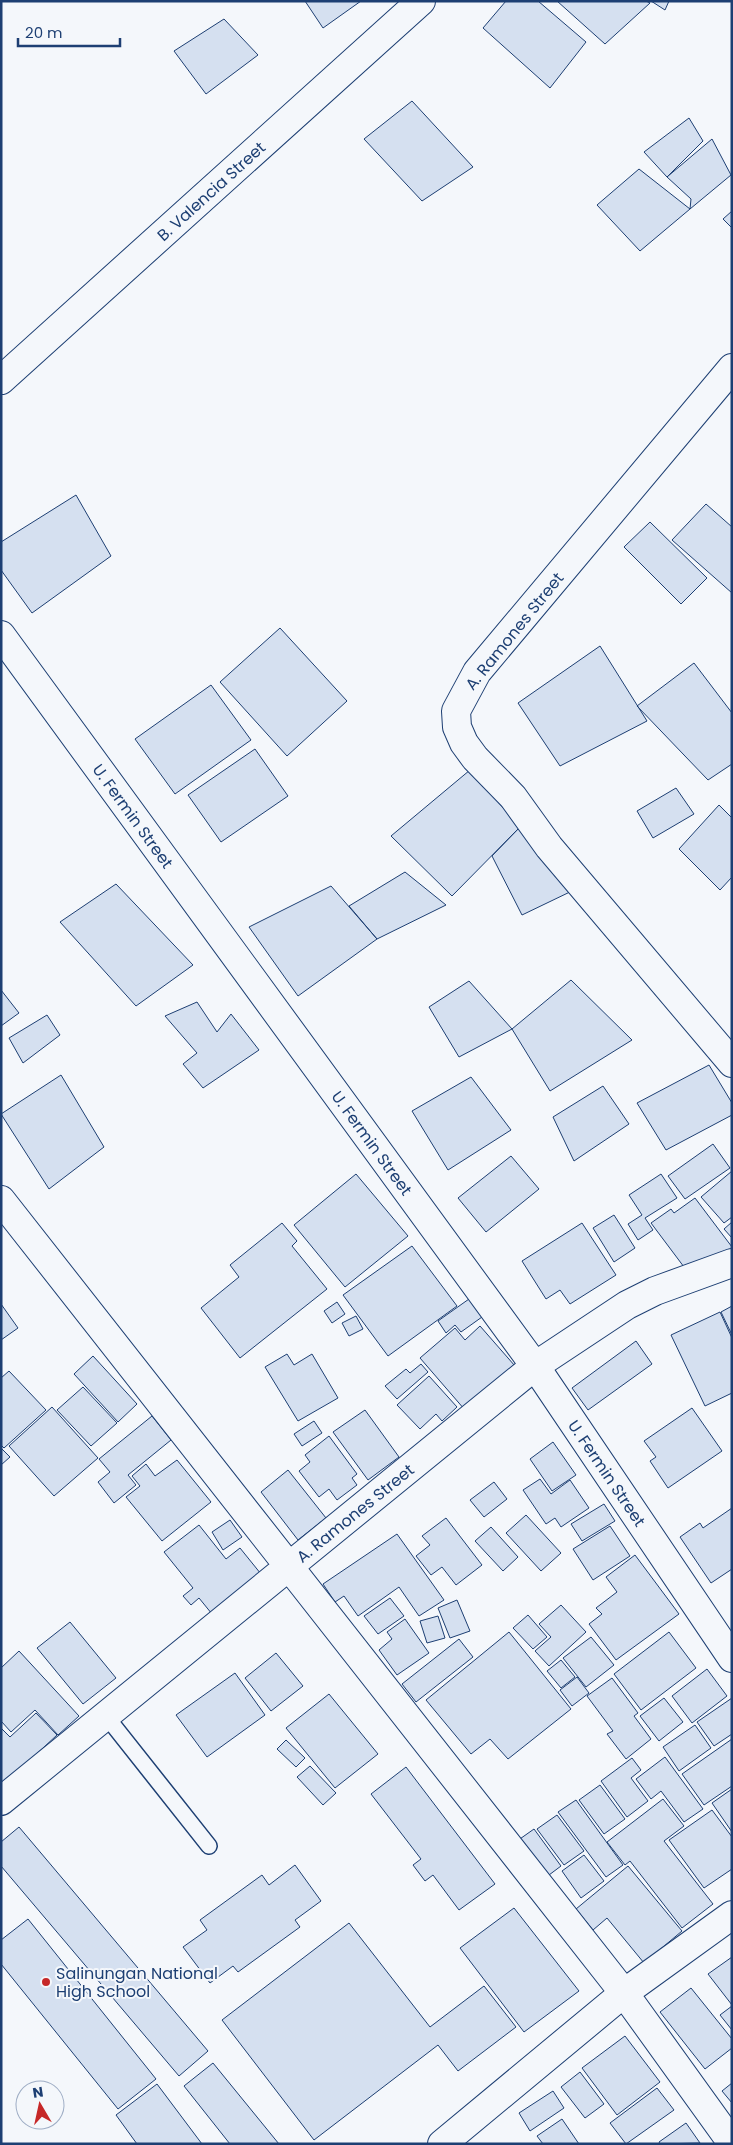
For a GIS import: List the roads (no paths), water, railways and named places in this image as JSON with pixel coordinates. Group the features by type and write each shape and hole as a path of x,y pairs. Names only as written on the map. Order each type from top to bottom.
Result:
{"street":[{"name":"B. Valencia Street","path":"1,380 421,1"},
{"name":"A. Ramones Street","path":"732,368 477,672 463,695 456,711 456,719 457,727 464,743 475,758 513,797 549,848 732,1063"},
{"name":"U. Fermin Street","path":"1,635 535,1366 732,1658"},
{"path":"1,1200 624,1993 732,2143"},
{"name":"A. Ramones Street","path":"1,1801 535,1366 627,1305 655,1291 732,1263"},
{"path":"442,2144 624,1993 732,1915"}],"lane":[{"path":"106,1716 208,1846"}],"place":[{"name":"Salinungan National High School","path":"46,1982"}]}
